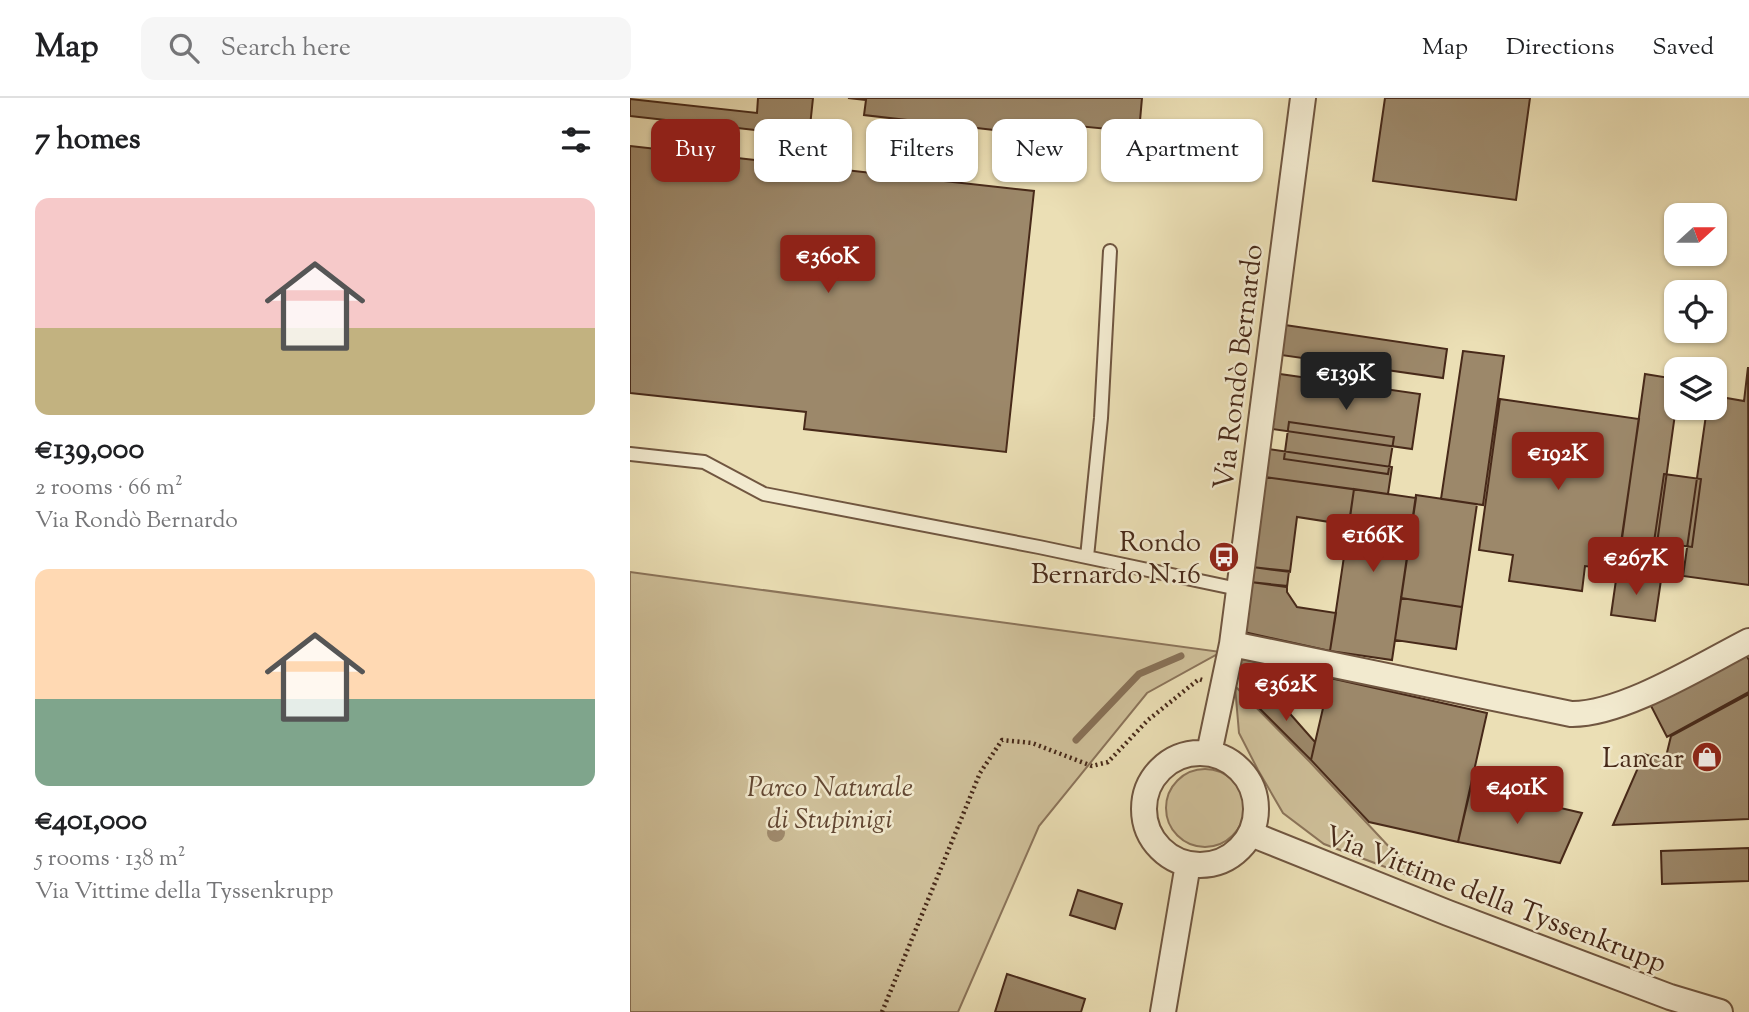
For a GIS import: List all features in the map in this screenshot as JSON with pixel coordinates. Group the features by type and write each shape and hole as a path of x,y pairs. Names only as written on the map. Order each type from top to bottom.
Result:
{"street":[{"name":"Via Rondò Bernardo","path":"1209,753 1232,644 1303,98"},
{"path":"1232,644 1571,714 1589,714 1607,710 1662,685 1749,641"},
{"path":"1209,753 1235,765 1250,782 1256,810 1251,834 1238,851 1222,861 1203,865 1188,864 1162,850 1149,832 1144,811 1147,792 1155,775 1168,762 1187,754 1209,753"},
{"name":"Via Vittime della Tyssenkrupp","path":"1251,834 1448,913 1670,997 1720,1012"},
{"path":"1163,1012 1188,864"}],"lane":[{"path":"1087,557 1101,418 1110,251"},
{"path":"630,454 704,462 764,494 1238,589"}],"path":[{"path":"882,1012 980,773 1002,740 1032,743 1092,766 1108,762 1148,720 1199,679 1223,685"}],"green space":[{"name":"Parco Naturale di Stupinigi","path":"630,572 1221,652 1147,693 1039,826 958,1012 630,1012"},
{"path":"1235,686 1420,880 1324,844 1283,813 1239,733"},
{"path":"1205,769 1220,772 1233,780 1241,793 1244,808 1241,823 1233,836 1220,844 1205,847 1190,844 1177,836 1169,823 1166,808 1169,793 1177,780 1190,772"}],"building":[{"path":"758,98 813,98 811,119 754,119 754,130 740,128 740,119 657,119 630,116 630,99 757,113"},
{"path":"848,98 1142,98 1140,119 1101,119 1101,128 1087,127 1087,119 992,119 992,130 978,128 978,119 899,119 864,115 866,100"},
{"path":"1385,98 1530,98 1516,200 1373,181"},
{"path":"630,146 651,148 651,182 740,182 740,158 754,160 754,182 852,182 852,171 866,172 866,182 953,182 1034,191 1006,452 804,429 806,412 630,393"},
{"path":"1285,325 1447,349 1443,378 1281,355"},
{"path":"1463,351 1504,356 1483,505 1441,499"},
{"path":"1748,367 1749,585 1683,576 1705,420 1727,420 1727,398 1744,401"},
{"path":"1280,374 1420,394 1412,449 1272,429"},
{"path":"1645,374 1664,377 1664,420 1674,420 1653,572 1618,567"},
{"path":"1500,399 1639,419 1617,570 1585,566 1582,591 1509,581 1513,555 1479,550"},
{"path":"1289,422 1394,437 1388,474 1284,459"},
{"path":"1269,449 1392,467 1388,494 1265,477"},
{"path":"1664,474 1701,479 1692,547 1654,542"},
{"path":"1265,477 1354,489 1349,525 1297,517 1290,572 1252,567"},
{"path":"1354,489 1416,498 1392,660 1330,651"},
{"path":"1416,495 1477,504 1462,607 1401,598"},
{"path":"1252,567 1289,571 1287,587 1250,582"},
{"path":"1617,573 1661,580 1655,621 1611,615"},
{"path":"1250,582 1287,586 1287,592 1297,607 1336,613 1330,651 1244,632"},
{"path":"1401,598 1462,607 1456,649 1395,640"},
{"path":"1745,653 1749,660 1749,692 1667,737 1649,702"},
{"path":"1238,658 1274,666 1269,690 1255,704 1242,691 1245,676 1235,673"},
{"path":"1330,678 1487,713 1458,842 1369,822 1311,760"},
{"path":"1269,690 1315,742 1311,760 1255,704"},
{"name":"Lancar","path":"1749,694 1749,819 1613,825 1644,754 1665,761 1671,736"},
{"path":"1471,787 1582,813 1560,863 1458,842"},
{"path":"1749,848 1749,881 1662,884 1661,851"},
{"path":"1078,890 1122,904 1115,929 1070,915"},
{"path":"1007,974 1085,999 1081,1012 995,1012"}],"waterway":[{"path":"1076,740 1139,674 1181,656"}],"place":[{"name":"Rondo Bernardo N.16","path":"1224,557"},
{"name":"Lancar","path":"1707,757"}]}
